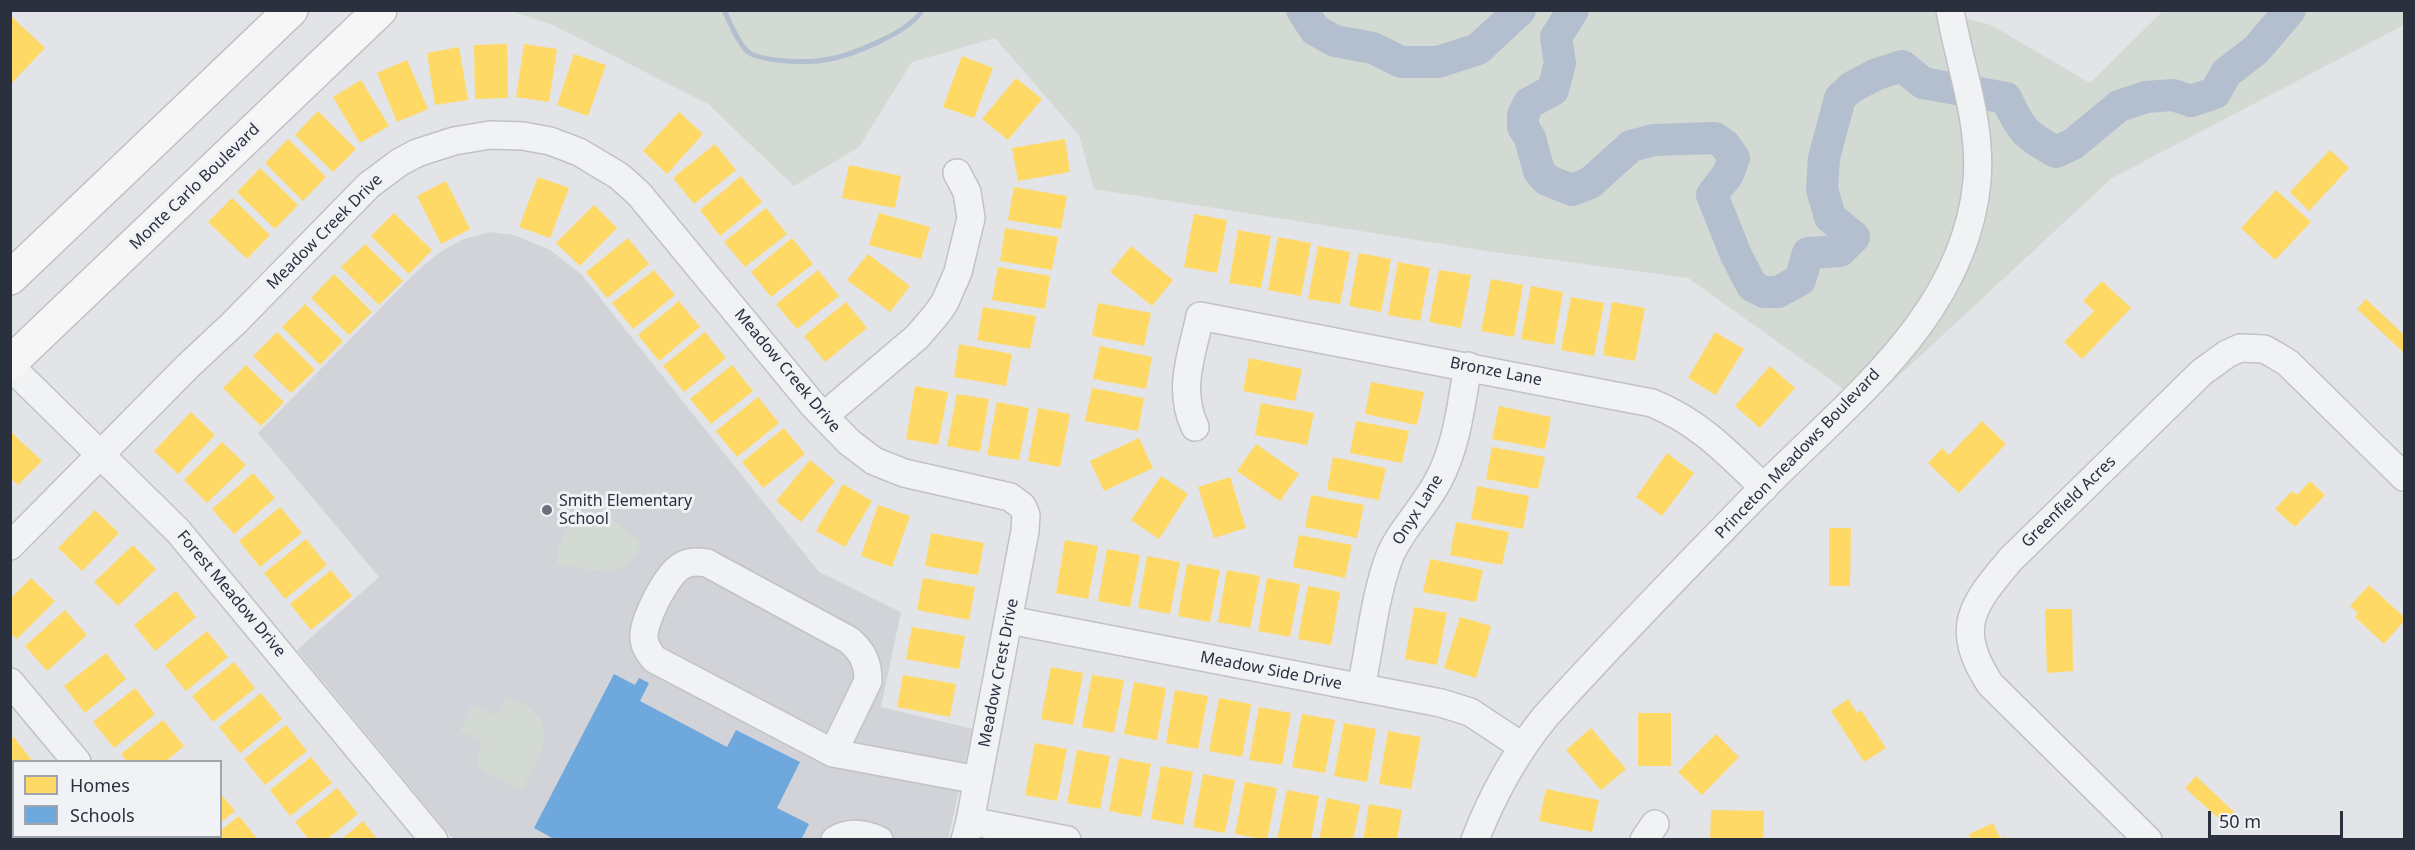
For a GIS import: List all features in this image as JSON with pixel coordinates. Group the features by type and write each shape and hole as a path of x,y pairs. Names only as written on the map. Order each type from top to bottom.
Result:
{"main road":[{"path":"10,278 291,10"},
{"name":"Monte Carlo Boulevard","path":"10,364 380,10"}],"street":[{"name":"Princeton Meadows Boulevard","path":"1475,840 1496,794 1523,747 1556,704 1885,366 1908,341 1934,305 1953,270 1966,232 1976,182 1977,158 1972,112 1950,10"},
{"name":"Meadow Creek Drive","path":"10,546 369,186 399,162 417,153 454,141 490,135 530,136 564,145 593,159 619,176 648,204 824,416 849,442 880,464 918,478 1005,494 1022,506"},
{"path":"824,416 917,337 945,302 958,272 970,218 967,192 957,172"},
{"name":"Bronze Lane","path":"1195,427 1188,413 1185,388 1200,316 1636,399 1675,413 1708,434 1764,488"},
{"name":"Greenfield Acres","path":"2148,840 1990,684 1983,673 1971,646 1970,630 1973,614 1993,580 2011,559 2202,372 2240,348 2264,349 2288,363 2404,477"},
{"name":"Forest Meadow Drive","path":"10,364 196,551 434,840"},
{"name":"Onyx Lane","path":"1361,688 1389,559 1398,540 1429,496 1446,465 1456,433 1468,366"},
{"name":"Meadow Crest Drive","path":"968,830 1025,531 1026,515 1022,506"},
{"path":"833,753 868,681 865,658 858,648 849,640 707,563 698,561 680,566 667,581 644,628 647,650 654,659 833,753 978,780"},
{"name":"Meadow Side Drive","path":"1009,620 1455,706 1489,723 1523,747"},
{"path":"10,682 75,760"},
{"path":"968,830 1067,840"},
{"path":"835,840 844,834 853,833 879,840"}],"shaded area":[{"path":"511,11 1936,11 1991,25 2090,83 2163,11 2404,11 2404,25 2112,178 1864,408 1842,388 1688,278 1487,251 1094,189 1079,135 995,38 912,62 859,147 794,186 708,104 553,25"},
{"name":"Smith Elementary School","path":"490,232 514,235 550,250 581,274 819,572 901,612 881,707 973,729 948,839 453,839 297,650 379,577 258,433 415,273 440,252 464,239"},
{"path":"588,510 613,521 639,540 640,546 637,554 624,567 607,571 563,567 557,564 559,548 566,533"},
{"path":"507,697 532,710 540,719 543,729 544,739 541,750 522,791 480,769 476,759 483,742 460,731 472,705 496,717"}],"building: Homes":[{"path":"10,15 45,48 10,85"},
{"path":"507,44 508,98 475,99 474,45"},
{"path":"524,44 557,49 549,102 516,97"},
{"path":"459,47 468,100 435,105 427,53"},
{"path":"574,54 606,65 588,116 557,105"},
{"path":"962,56 993,68 974,118 943,107"},
{"path":"407,60 428,109 397,122 377,73"},
{"path":"1016,78 1042,99 1008,140 982,119"},
{"path":"361,80 389,126 360,143 333,97"},
{"path":"318,111 356,149 333,172 295,135"},
{"path":"679,112 703,134 667,174 643,151"},
{"path":"288,139 326,177 303,201 265,163"},
{"path":"1065,139 1070,172 1018,181 1012,148"},
{"path":"715,144 736,170 694,204 673,178"},
{"path":"2330,150 2349,168 2309,211 2290,192"},
{"path":"849,165 901,176 895,208 842,198"},
{"path":"260,168 298,205 275,229 237,192"},
{"path":"741,176 762,202 720,236 700,210"},
{"path":"538,177 569,188 550,238 519,227"},
{"path":"446,181 470,229 441,244 417,196"},
{"path":"1014,187 1067,196 1061,229 1008,220"},
{"path":"2276,190 2311,222 2275,260 2241,228"},
{"path":"232,198 270,235 247,259 208,222"},
{"path":"594,205 617,228 580,266 556,243"},
{"path":"766,208 787,234 745,267 724,242"},
{"path":"394,213 432,250 409,274 371,236"},
{"path":"879,213 930,227 921,259 869,245"},
{"path":"1194,214 1227,220 1217,273 1184,267"},
{"path":"1005,228 1058,237 1052,270 1000,261"},
{"path":"1238,230 1271,236 1261,288 1229,283"},
{"path":"1278,237 1311,243 1301,296 1268,290"},
{"path":"628,238 649,264 607,298 586,272"},
{"path":"792,238 813,264 771,297 751,272"},
{"path":"365,244 403,281 379,305 341,267"},
{"path":"1131,246 1173,280 1152,306 1110,272"},
{"path":"1318,246 1350,252 1340,304 1308,299"},
{"path":"1359,253 1391,259 1381,312 1349,306"},
{"path":"868,254 910,286 890,312 847,280"},
{"path":"1398,262 1430,268 1420,321 1388,315"},
{"path":"998,267 1050,276 1045,309 992,300"},
{"path":"654,270 675,295 633,329 612,303"},
{"path":"818,270 839,296 797,329 776,304"},
{"path":"1439,270 1471,275 1461,328 1429,322"},
{"path":"334,274 372,312 349,335 311,298"},
{"path":"1491,279 1523,285 1514,337 1481,331"},
{"path":"2102,281 2131,308 2082,359 2064,342 2094,311 2083,301"},
{"path":"1531,286 1563,292 1554,345 1521,339"},
{"path":"1571,297 1604,303 1594,356 1561,350"},
{"path":"2366,299 2404,335 2403,352 2357,309"},
{"path":"679,301 700,327 659,361 638,335"},
{"path":"846,302 867,328 825,362 804,336"},
{"path":"1612,302 1645,308 1635,361 1603,355"},
{"path":"1098,303 1151,313 1144,346 1092,336"},
{"path":"305,304 343,341 320,365 282,327"},
{"path":"983,307 1036,316 1030,349 977,340"},
{"path":"277,332 315,370 291,393 253,356"},
{"path":"705,332 726,358 684,392 663,366"},
{"path":"1715,332 1744,349 1716,395 1688,378"},
{"path":"959,344 1012,354 1006,386 954,377"},
{"path":"1100,346 1152,357 1146,389 1093,379"},
{"path":"1249,358 1302,369 1295,401 1243,391"},
{"path":"246,365 284,402 261,426 223,388"},
{"path":"732,365 753,391 711,424 690,399"},
{"path":"1770,366 1795,388 1760,428 1735,406"},
{"path":"1371,382 1424,392 1417,425 1365,414"},
{"path":"915,386 948,392 938,445 906,439"},
{"path":"1092,388 1144,398 1138,431 1085,421"},
{"path":"957,394 989,399 980,452 947,446"},
{"path":"758,397 779,423 737,457 716,431"},
{"path":"997,402 1029,408 1019,460 987,455"},
{"path":"1261,403 1314,413 1307,445 1255,435"},
{"path":"1499,406 1551,417 1545,449 1492,439"},
{"path":"1038,408 1070,414 1060,467 1028,461"},
{"path":"191,412 215,435 178,474 154,451"},
{"path":"1356,421 1409,431 1402,463 1350,453"},
{"path":"1982,421 2006,444 1959,493 1928,463 1942,448 1949,455"},
{"path":"784,428 805,454 763,488 742,462"},
{"path":"10,431 42,461 18,485 10,478"},
{"path":"1139,438 1153,468 1104,491 1090,461"},
{"path":"222,442 246,465 207,503 184,480"},
{"path":"1256,444 1299,474 1280,501 1237,471"},
{"path":"1492,447 1545,457 1538,489 1486,479"},
{"path":"1667,453 1694,473 1662,516 1636,497"},
{"path":"1333,457 1386,468 1379,500 1327,490"},
{"path":"810,460 835,481 801,522 776,501"},
{"path":"253,473 275,498 234,534 212,509"},
{"path":"1161,476 1188,494 1159,539 1131,520"},
{"path":"1230,477 1246,528 1214,538 1198,487"},
{"path":"2310,481 2325,495 2295,527 2275,509 2292,491 2297,495"},
{"path":"843,484 872,501 845,547 816,531"},
{"path":"1477,486 1529,496 1523,529 1471,519"},
{"path":"1311,495 1364,505 1357,538 1305,527"},
{"path":"878,505 910,516 892,567 861,556"},
{"path":"280,507 302,533 260,567 239,541"},
{"path":"95,510 119,533 82,571 58,548"},
{"path":"1456,522 1509,532 1502,565 1450,555"},
{"path":"1829,528 1851,528 1850,586 1829,586"},
{"path":"931,533 984,543 978,575 925,566"},
{"path":"1299,535 1352,545 1345,578 1293,567"},
{"path":"306,539 327,565 285,599 264,573"},
{"path":"1065,540 1098,546 1088,599 1056,593"},
{"path":"133,545 156,569 118,606 94,582"},
{"path":"1107,549 1140,555 1130,607 1098,601"},
{"path":"1147,556 1180,562 1170,614 1138,608"},
{"path":"1430,559 1483,570 1476,602 1423,592"},
{"path":"1187,564 1220,570 1210,622 1178,616"},
{"path":"331,570 352,596 311,630 290,604"},
{"path":"1227,570 1260,576 1250,628 1218,622"},
{"path":"31,578 55,601 17,639 10,633 10,599"},
{"path":"923,578 975,587 969,620 917,610"},
{"path":"1267,578 1300,584 1290,637 1258,631"},
{"path":"2369,585 2404,617 2404,621 2384,644 2355,617 2358,613 2350,606"},
{"path":"1308,586 1340,592 1331,645 1298,639"},
{"path":"176,591 196,617 155,651 134,625"},
{"path":"1414,607 1447,613 1437,665 1405,659"},
{"path":"2045,609 2072,609 2073,671 2047,673"},
{"path":"65,610 87,635 47,671 25,646"},
{"path":"1460,617 1491,626 1476,678 1444,668"},
{"path":"912,627 965,636 959,669 906,659"},
{"path":"207,631 228,657 186,691 165,665"},
{"path":"106,653 126,679 85,713 64,686"},
{"path":"234,662 255,688 213,722 192,696"},
{"path":"1051,667 1083,673 1073,725 1041,719"},
{"path":"903,675 956,684 950,717 897,707"},
{"path":"1092,675 1124,680 1114,733 1082,727"},
{"path":"1134,682 1166,688 1157,740 1124,734"},
{"path":"135,688 155,714 114,748 93,722"},
{"path":"1175,690 1208,696 1198,749 1166,743"},
{"path":"261,693 282,719 240,753 219,727"},
{"path":"1219,698 1251,704 1242,757 1209,751"},
{"path":"1848,699 1857,713 1861,710 1886,748 1864,762 1831,711"},
{"path":"1259,707 1291,713 1282,765 1249,760"},
{"path":"1638,713 1671,713 1671,766 1638,766"},
{"path":"1302,714 1335,720 1325,773 1292,767"},
{"path":"163,720 184,746 167,760 126,760 121,754"},
{"path":"1344,723 1376,729 1367,782 1334,776"},
{"path":"286,725 307,751 265,785 244,759"},
{"path":"1591,728 1626,769 1601,790 1566,750"},
{"path":"1388,731 1421,737 1411,789 1379,784"},
{"path":"1716,734 1739,757 1702,795 1678,772"},
{"path":"14,737 31,760 12,760 12,782 10,783 10,740"},
{"path":"1035,743 1067,749 1057,801 1025,795"},
{"path":"1077,750 1110,756 1100,809 1067,803"},
{"path":"311,757 332,783 290,816 270,790"},
{"path":"1119,758 1151,764 1141,817 1109,811"},
{"path":"1161,766 1193,772 1183,825 1151,819"},
{"path":"1203,774 1235,780 1225,833 1193,827"},
{"path":"2196,776 2234,812 2224,823 2185,788"},
{"path":"1245,782 1277,788 1267,840 1235,834"},
{"path":"337,788 358,814 326,840 309,840 295,822"},
{"path":"1546,789 1599,800 1592,832 1539,821"},
{"path":"1287,790 1319,796 1311,840 1277,840"},
{"path":"222,795 235,811 222,821"},
{"path":"1327,798 1360,805 1353,840 1319,840"},
{"path":"1369,804 1402,810 1397,840 1363,840"},
{"path":"1711,810 1764,811 1763,840 1710,840"},
{"path":"239,816 258,840 210,840 222,838 222,829"},
{"path":"363,821 378,840 341,840"},
{"path":"1993,823 2000,838 2004,836 2006,840 1971,840 1969,834"},
{"path":"26,838 72,838 70,840 27,840"}],"building: Schools":[{"path":"614,674 635,685 639,678 649,683 640,701 727,747 736,730 800,762 777,808 809,824 801,840 556,840 534,828"}],"waterway":[{"path":"724,10 737,37 747,51 753,55 784,61 824,60 863,49 905,27 922,10"},
{"path":"1302,10 1315,30 1335,41 1373,48 1401,62 1438,62 1478,49 1520,10"},
{"path":"1573,10 1556,37 1560,63 1553,90 1529,103 1523,115 1523,127 1530,138 1539,171 1547,180 1572,190 1590,183 1631,146 1654,140 1715,138 1725,145 1734,158 1728,174 1712,195 1736,255 1752,286 1764,292 1778,292 1800,280 1808,253 1840,251 1854,237 1830,217 1822,189 1824,158 1840,98 1852,87 1877,74 1902,66 1923,83 2006,98 2025,131 2056,152 2073,144 2119,106 2146,97 2173,95 2191,101 2215,93 2226,73 2256,50 2290,10"}],"place":[{"name":"Smith Elementary School","path":"547,510"}]}
